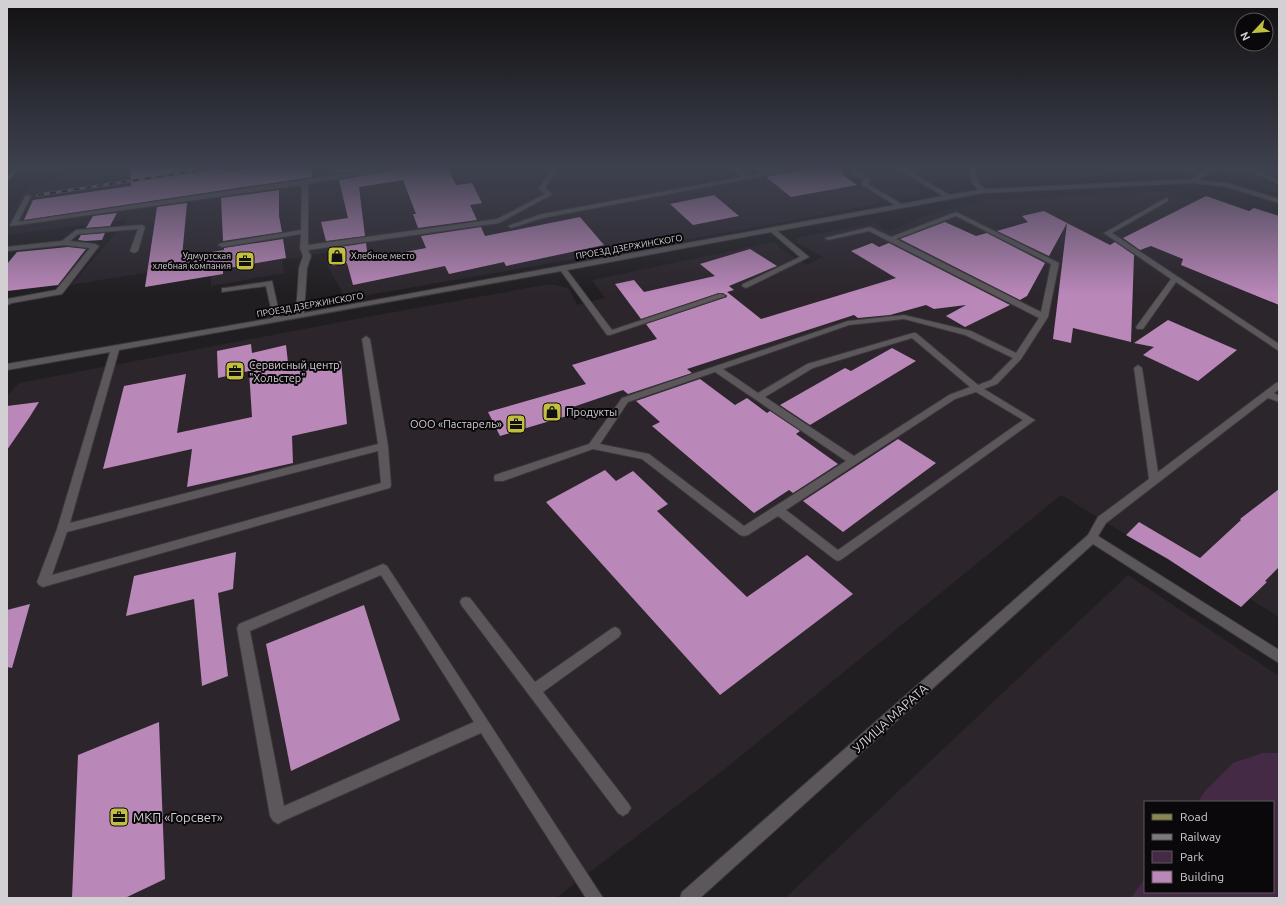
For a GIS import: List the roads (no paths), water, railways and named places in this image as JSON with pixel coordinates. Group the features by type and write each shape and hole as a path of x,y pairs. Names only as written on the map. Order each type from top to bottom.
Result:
{"street":[{"path":"21,209 13,225 123,209"},
{"path":"300,316 303,268 307,256 304,248 304,209"},
{"path":"304,248 499,221 521,209"},
{"path":"511,226 542,216 578,209"},
{"name":"ПРОЕЗД ДЗЕРЖИНСКОГО","path":"7,367 300,316 883,209"},
{"path":"1149,209 1107,233 1279,348"},
{"path":"498,478 593,446 645,456 744,532 952,397 994,382 1018,357 1044,317 1055,263 956,214 891,240"},
{"path":"64,243 76,232 142,227 134,251"},
{"path":"828,238 870,229 1044,317"},
{"path":"746,286 805,257 772,230"},
{"path":"222,244 304,231"},
{"path":"7,249 64,243 95,246 59,292 8,301 7,303"},
{"path":"562,268 610,333 722,296"},
{"path":"1140,327 1175,278"},
{"path":"225,290 269,283 277,320"},
{"path":"593,446 625,400 848,323 904,317 968,333 1018,357"},
{"path":"758,397 810,366 913,335 976,388 1030,420 838,556 778,510"},
{"path":"115,348 63,530 43,582 386,485 383,446 366,340"},
{"path":"1138,368 1154,480"},
{"path":"716,369 854,461"},
{"name":"УЛИЦА МАРАТА","path":"688,898 1092,538 1102,520 1279,384"},
{"path":"1267,394 1279,400"},
{"path":"63,530 383,446"},
{"path":"1092,538 1279,656"},
{"path":"484,725 278,816 244,628 383,569 484,725 595,898"},
{"path":"466,602 623,808"},
{"path":"533,691 615,633"}],"place":[{"name":"Хлебное место","path":"337,256"},
{"name":"Удмуртская хлебная компания","path":"245,261"},
{"name":"Сервисный центр \"Хольстер\"","path":"235,371"},
{"name":"Продукты","path":"552,412"},
{"name":"ООО «Пастарель»","path":"516,424"},
{"name":"МКП «Горсвет»","path":"119,817"}]}
